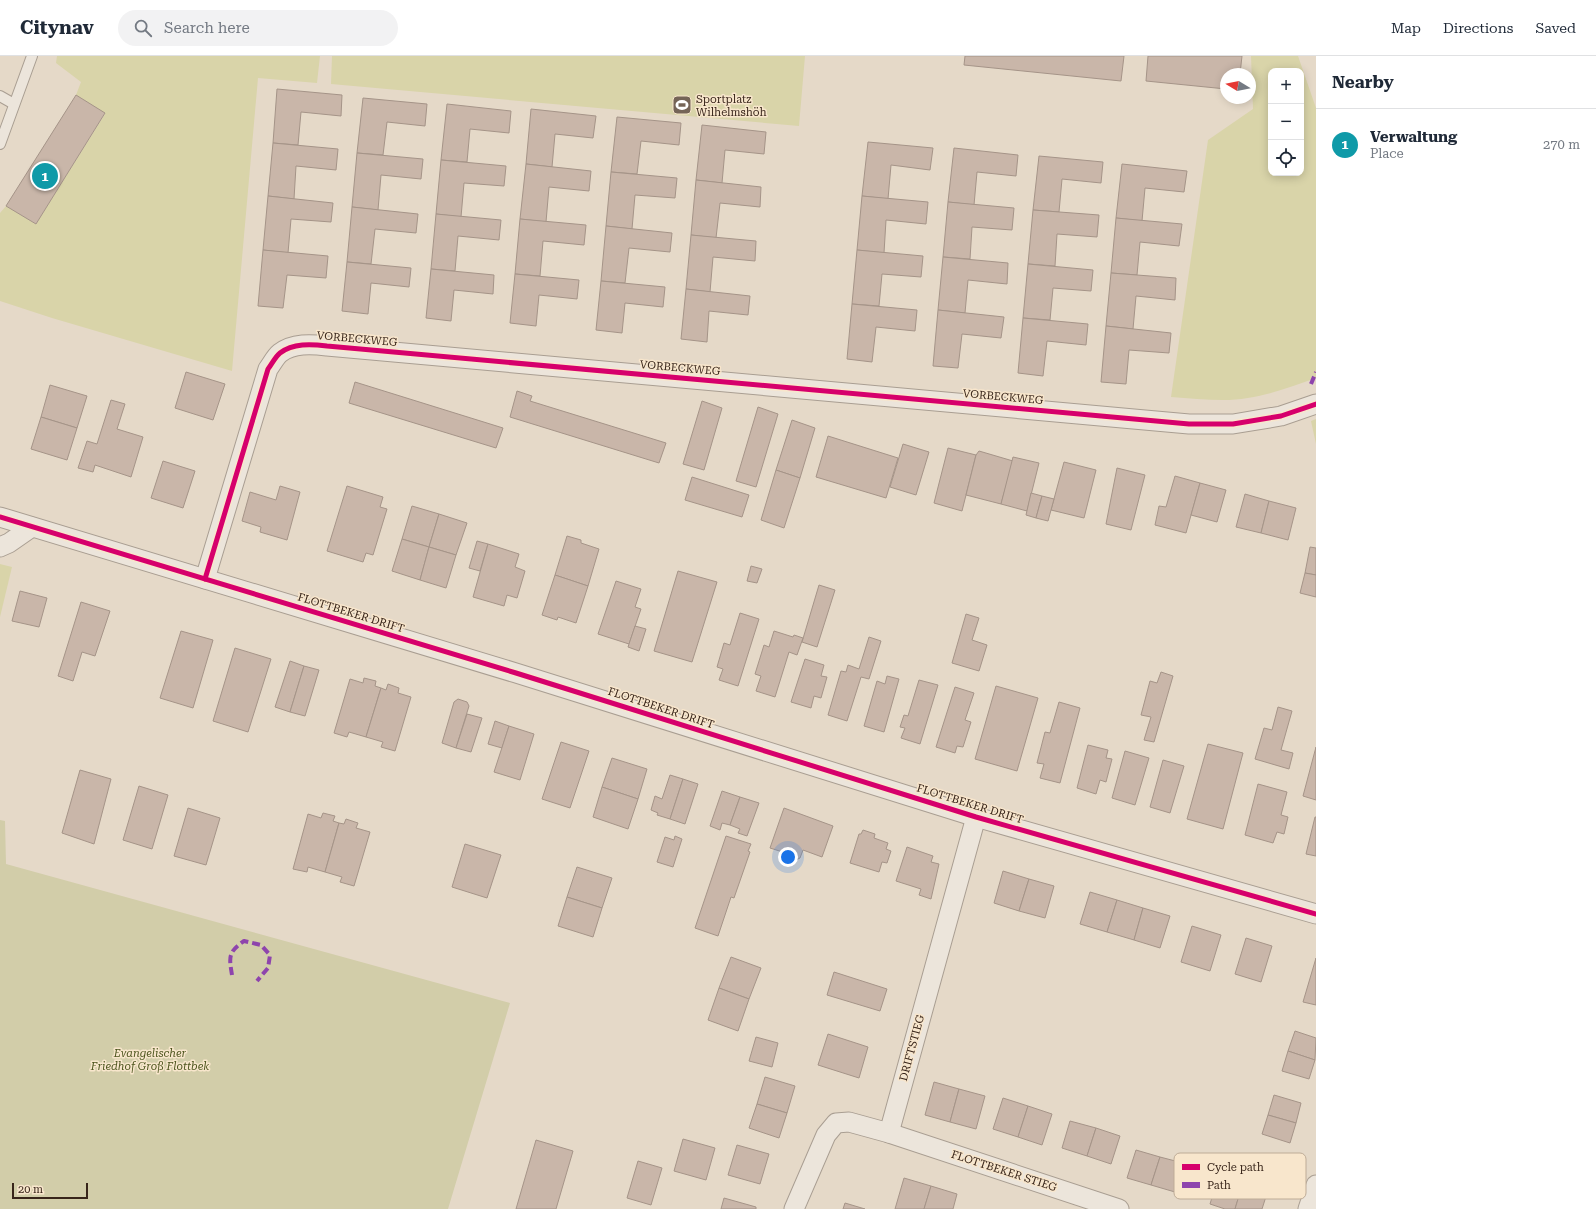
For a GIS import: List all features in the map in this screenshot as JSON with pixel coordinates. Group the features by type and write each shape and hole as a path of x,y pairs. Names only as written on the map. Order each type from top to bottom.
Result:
{"street":[{"name":"VORBECKWEG","path":"205,579 268,369 279,354 292,346 309,344 1189,424 1233,424 1282,416 1316,404"},
{"name":"FLOTTBEKER DRIFT","path":"0,518 516,673 976,817 1316,914"},
{"path":"0,547 9,543 32,527"},
{"name":"DRIFTSTIEG","path":"889,1133 976,817"},
{"path":"794,1209 826,1135 836,1123 849,1122 889,1133"},
{"name":"FLOTTBEKER STIEG","path":"889,1133 1119,1209"},
{"path":"1308,1209 1316,1186"}],"lane":[{"path":"0,144 32,56"},
{"path":"0,96 14,104"}],"shaded area":[{"path":"57,56 320,56 317,83 258,78 232,371 52,318 0,301 0,213 6,206 36,224 105,114 76,95 81,82 56,63"},
{"name":"Sportplatz Wilhelmshöh","path":"332,56 805,56 799,126 331,84"},
{"path":"1251,56 1298,56 1302,68 1268,68 1268,176 1304,176 1304,73 1316,108 1316,378 1282,390 1235,400 1171,397 1208,140 1253,109 1253,104 1256,104 1256,68 1251,68"},
{"path":"1316,419 1316,444 1311,421"},
{"path":"0,564 12,567 0,617"}],"green space":[{"name":"Evangelischer Friedhof Groß Flottbek","path":"0,820 5,821 6,864 510,1003 448,1209 0,1209"}],"building":[{"path":"965,56 1124,56 1121,81 964,65"},
{"path":"1148,56 1242,56 1241,68 1220,68 1220,88 1146,81"},
{"path":"277,89 342,95 341,116 301,112 298,145 273,143"},
{"path":"76,95 105,113 36,224 6,206"},
{"path":"363,98 427,104 425,126 387,122 383,155 357,153"},
{"path":"447,104 511,111 509,133 470,129 467,162 441,160"},
{"path":"531,109 596,116 593,138 555,134 552,167 526,164"},
{"path":"617,117 681,123 679,145 641,141 637,174 611,172"},
{"path":"702,125 766,132 764,154 725,150 722,183 696,180"},
{"path":"868,142 933,148 930,170 891,165 888,199 862,196"},
{"path":"273,143 338,149 336,170 296,166 294,199 268,196"},
{"path":"954,148 1018,155 1016,176 977,172 974,205 948,202"},
{"path":"357,153 423,159 421,179 381,175 378,210 352,207"},
{"path":"1039,156 1103,162 1101,183 1062,179 1059,212 1033,210"},
{"path":"441,160 506,166 504,186 464,183 461,217 436,214"},
{"path":"526,164 591,171 589,191 549,187 546,222 520,219"},
{"path":"1122,164 1187,171 1184,192 1145,188 1142,221 1116,218"},
{"path":"611,172 677,178 675,198 635,195 632,229 606,226"},
{"path":"696,180 761,187 760,207 720,203 716,238 691,235"},
{"path":"268,196 333,203 331,222 291,219 288,253 263,250"},
{"path":"862,196 928,202 926,224 886,220 884,253 857,250"},
{"path":"948,202 1014,208 1012,230 972,227 970,259 943,257"},
{"path":"352,207 418,214 416,233 375,229 371,264 347,262"},
{"path":"1033,210 1099,215 1097,237 1057,234 1055,266 1028,264"},
{"path":"436,214 501,220 499,240 458,236 455,271 431,269"},
{"path":"1116,218 1182,224 1179,246 1140,242 1137,275 1111,273"},
{"path":"520,219 586,225 584,245 543,241 540,276 515,274"},
{"path":"606,226 672,233 670,252 629,248 625,283 601,281"},
{"path":"691,235 756,241 755,261 713,257 710,292 686,289"},
{"path":"263,250 328,256 326,278 287,275 283,308 258,306"},
{"path":"857,250 923,256 921,277 882,274 879,306 852,304"},
{"path":"943,257 1008,263 1007,284 968,280 965,313 938,310"},
{"path":"347,262 411,268 409,287 371,283 368,314 342,311"},
{"path":"1028,264 1093,270 1091,291 1053,288 1050,320 1023,318"},
{"path":"431,269 494,275 493,294 454,290 451,321 426,318"},
{"path":"1111,273 1176,278 1175,300 1136,296 1133,329 1106,326"},
{"path":"515,274 579,280 577,299 539,295 536,326 510,323"},
{"path":"601,281 665,287 663,307 625,303 622,333 596,330"},
{"path":"686,289 750,296 748,315 709,311 707,342 681,339"},
{"path":"852,304 917,310 915,331 876,327 872,362 847,359"},
{"path":"938,310 1004,317 1001,338 962,334 958,368 933,366"},
{"path":"1023,318 1088,324 1086,345 1047,341 1043,376 1018,373"},
{"path":"1106,326 1171,333 1169,353 1129,350 1126,384 1101,382"},
{"path":"186,372 225,384 213,420 175,408"},
{"path":"355,382 503,428 496,448 349,403"},
{"path":"50,385 87,396 77,428 41,417"},
{"path":"517,391 532,396 530,401 666,443 659,463 510,417"},
{"path":"111,400 125,404 117,429 143,437 131,477 95,465 93,472 78,468 87,441 97,444"},
{"path":"702,401 722,408 704,470 683,464"},
{"path":"758,407 778,414 756,487 736,481"},
{"path":"41,417 77,428 67,460 31,449"},
{"path":"792,420 815,428 800,478 776,470"},
{"path":"828,436 898,458 886,498 816,477"},
{"path":"903,444 929,452 916,495 890,487"},
{"path":"948,448 976,455 962,511 934,503"},
{"path":"979,451 1013,461 1001,504 966,495 976,455"},
{"path":"1013,457 1039,463 1027,511 1001,504"},
{"path":"163,461 195,471 183,508 151,498"},
{"path":"1064,462 1096,470 1084,518 1051,510"},
{"path":"1117,468 1145,475 1131,530 1106,524"},
{"path":"776,470 800,478 784,528 761,520"},
{"path":"1175,476 1200,483 1186,533 1155,525 1159,506 1166,507"},
{"path":"692,477 749,495 742,517 685,500"},
{"path":"1200,483 1226,490 1217,522 1191,515"},
{"path":"280,486 300,492 287,540 260,532 261,527 242,521 250,492 276,500"},
{"path":"347,486 383,497 380,507 387,509 373,555 366,553 363,562 327,551"},
{"path":"1031,493 1042,496 1036,518 1026,515"},
{"path":"1245,494 1269,501 1261,533 1236,527"},
{"path":"1042,496 1054,499 1048,521 1036,518"},
{"path":"1269,501 1296,508 1288,540 1261,533"},
{"path":"412,506 439,514 429,547 402,539"},
{"path":"439,514 467,523 456,555 429,547"},
{"path":"567,536 581,540 581,543 599,549 588,586 555,575"},
{"path":"402,539 429,547 420,580 392,571"},
{"path":"477,541 488,544 480,571 469,568"},
{"path":"488,544 519,554 515,567 525,571 517,598 507,595 504,606 473,597"},
{"path":"429,547 456,555 446,588 420,580"},
{"path":"1310,547 1316,548 1316,575 1305,573"},
{"path":"751,566 762,569 757,583 747,581"},
{"path":"678,571 717,582 692,662 654,651"},
{"path":"1305,573 1316,575 1316,597 1300,593"},
{"path":"555,575 588,586 576,623 558,617 557,620 542,615"},
{"path":"616,581 641,589 635,607 641,609 629,644 598,634"},
{"path":"819,585 835,590 817,647 802,642"},
{"path":"20,591 47,598 39,627 12,621"},
{"path":"81,602 110,611 95,656 82,652 73,681 58,676"},
{"path":"740,613 759,619 738,686 719,680 723,669 717,667 724,643 730,645"},
{"path":"966,614 979,618 972,640 987,645 979,671 952,663"},
{"path":"635,626 646,629 639,651 628,647"},
{"path":"181,631 213,640 193,708 160,698"},
{"path":"774,631 793,637 794,635 803,638 797,655 789,652 775,697 756,691 761,676 755,674 764,645 769,647"},
{"path":"869,637 881,641 869,679 861,677 847,721 828,715 841,671 846,672 848,665 859,669"},
{"path":"235,648 271,659 248,732 213,721"},
{"path":"805,659 824,665 821,676 827,677 821,698 814,696 811,708 791,702"},
{"path":"290,661 304,666 290,712 275,707"},
{"path":"304,666 319,670 305,716 290,712"},
{"path":"1161,672 1173,676 1154,742 1144,740 1151,717 1141,715 1150,681 1157,683"},
{"path":"887,676 899,679 884,732 864,726 877,681 885,684"},
{"path":"364,678 376,681 375,686 381,688 366,737 349,732 347,737 334,733 350,679 363,683"},
{"path":"919,680 938,685 920,744 901,738 905,728 900,727 904,715 908,716"},
{"path":"388,684 399,688 398,693 411,697 395,751 381,747 383,742 366,737 381,688 386,690"},
{"path":"996,686 1038,698 1017,771 975,759"},
{"path":"955,687 974,693 965,720 971,722 963,747 957,746 955,753 936,747"},
{"path":"458,699 467,702 469,706 456,748 442,743 454,702"},
{"path":"1059,702 1080,708 1060,783 1040,778 1044,764 1037,763 1045,732 1050,733"},
{"path":"1278,707 1292,711 1281,750 1293,753 1289,769 1255,759 1264,728 1272,730"},
{"path":"467,714 482,718 471,752 456,748"},
{"path":"495,721 509,726 502,748 488,744"},
{"path":"509,726 534,734 520,780 494,772"},
{"path":"561,742 589,751 570,808 542,799"},
{"path":"1208,744 1243,753 1223,829 1187,819"},
{"path":"1088,745 1108,750 1106,758 1112,759 1106,782 1100,780 1096,794 1077,788"},
{"path":"1316,747 1316,800 1303,796"},
{"path":"1125,751 1149,758 1135,805 1112,798"},
{"path":"612,758 647,769 638,799 602,787"},
{"path":"1163,760 1184,766 1170,813 1150,807"},
{"path":"80,770 111,779 94,844 62,833"},
{"path":"670,775 683,779 670,819 657,815 658,813 651,810 655,796 662,799"},
{"path":"683,779 698,784 685,824 670,819"},
{"path":"1258,784 1287,792 1281,815 1288,817 1284,834 1277,832 1273,843 1245,835"},
{"path":"139,786 168,795 152,849 123,840"},
{"path":"602,787 638,799 628,829 593,817"},
{"path":"722,791 740,797 730,825 722,823 720,830 710,826"},
{"path":"740,797 759,803 747,836 738,833 740,829 730,825"},
{"path":"188,808 220,818 206,865 174,856"},
{"path":"784,808 833,826 822,857 803,850 800,858 792,862 789,854 770,848"},
{"path":"323,813 335,816 333,821 339,823 325,872 308,867 307,872 293,869 308,814 321,818"},
{"path":"1316,817 1316,856 1306,854"},
{"path":"346,819 358,823 356,828 370,832 354,886 340,882 342,877 325,872 339,823 344,824"},
{"path":"863,830 875,834 874,838 888,843 886,849 891,851 887,863 882,862 879,872 850,863 859,834 861,834"},
{"path":"675,836 682,839 673,867 657,862 665,837 674,840"},
{"path":"726,836 751,844 748,851 750,852 734,898 731,897 718,936 695,928"},
{"path":"465,844 501,855 487,898 452,887"},
{"path":"907,847 933,856 931,862 939,864 931,899 919,895 921,889 896,881"},
{"path":"577,867 612,878 602,908 567,897"},
{"path":"1003,871 1029,879 1019,911 994,903"},
{"path":"1029,879 1054,886 1045,918 1019,911"},
{"path":"1090,892 1117,900 1107,932 1080,924"},
{"path":"567,897 602,908 593,937 558,926"},
{"path":"1117,900 1143,908 1134,940 1107,932"},
{"path":"1143,908 1170,916 1160,948 1134,940"},
{"path":"1192,926 1221,935 1210,971 1181,962"},
{"path":"1246,938 1272,946 1261,982 1235,974"},
{"path":"731,957 761,968 749,999 719,988"},
{"path":"1316,958 1316,1005 1303,1002"},
{"path":"834,972 887,989 880,1011 827,995"},
{"path":"719,988 749,999 738,1031 708,1020"},
{"path":"1295,1031 1316,1038 1315,1060 1288,1051"},
{"path":"828,1034 868,1047 859,1078 818,1065"},
{"path":"756,1037 778,1043 772,1067 749,1061"},
{"path":"1288,1051 1315,1060 1309,1079 1282,1071"},
{"path":"765,1077 795,1086 787,1113 757,1104"},
{"path":"934,1082 959,1089 950,1122 925,1115"},
{"path":"959,1089 985,1096 976,1129 950,1122"},
{"path":"1274,1095 1301,1103 1296,1123 1268,1115"},
{"path":"1003,1098 1028,1106 1018,1137 993,1129"},
{"path":"757,1104 787,1113 779,1138 749,1128"},
{"path":"1028,1106 1052,1114 1042,1145 1018,1137"},
{"path":"1268,1115 1296,1123 1290,1143 1262,1134"},
{"path":"1070,1121 1096,1128 1087,1156 1062,1148"},
{"path":"1096,1128 1120,1136 1111,1164 1087,1156"},
{"path":"683,1139 715,1148 706,1180 674,1171"},
{"path":"536,1140 573,1151 556,1209 516,1209"},
{"path":"737,1145 769,1154 760,1184 728,1175"},
{"path":"1136,1150 1160,1157 1151,1185 1127,1178"},
{"path":"1160,1157 1174,1161 1174,1192 1151,1185"},
{"path":"638,1161 662,1168 651,1205 627,1198"},
{"path":"904,1178 931,1186 924,1209 895,1209"},
{"path":"931,1186 957,1194 953,1209 924,1209"},
{"path":"724,1198 756,1207 756,1209 721,1209"},
{"path":"1212,1199 1238,1199 1235,1209 1225,1209 1210,1204"},
{"path":"1238,1199 1265,1199 1262,1209 1235,1209"},
{"path":"845,1203 865,1209 843,1209"}],"marked path":[{"path":"1311,384 1316,372"},
{"path":"232,975 230,959 235,948 244,941 261,945 270,955 268,968 257,981"}],"cycle path":[{"path":"205,579 268,369 280,353 296,346 321,345 1189,424 1233,424 1281,416 1316,404"},
{"path":"0,517 516,673 976,817 1316,914"}],"place":[{"name":"Sportplatz Wilhelmshöh","path":"682,105"},
{"name":"Verwaltung","path":"45,176"}]}
